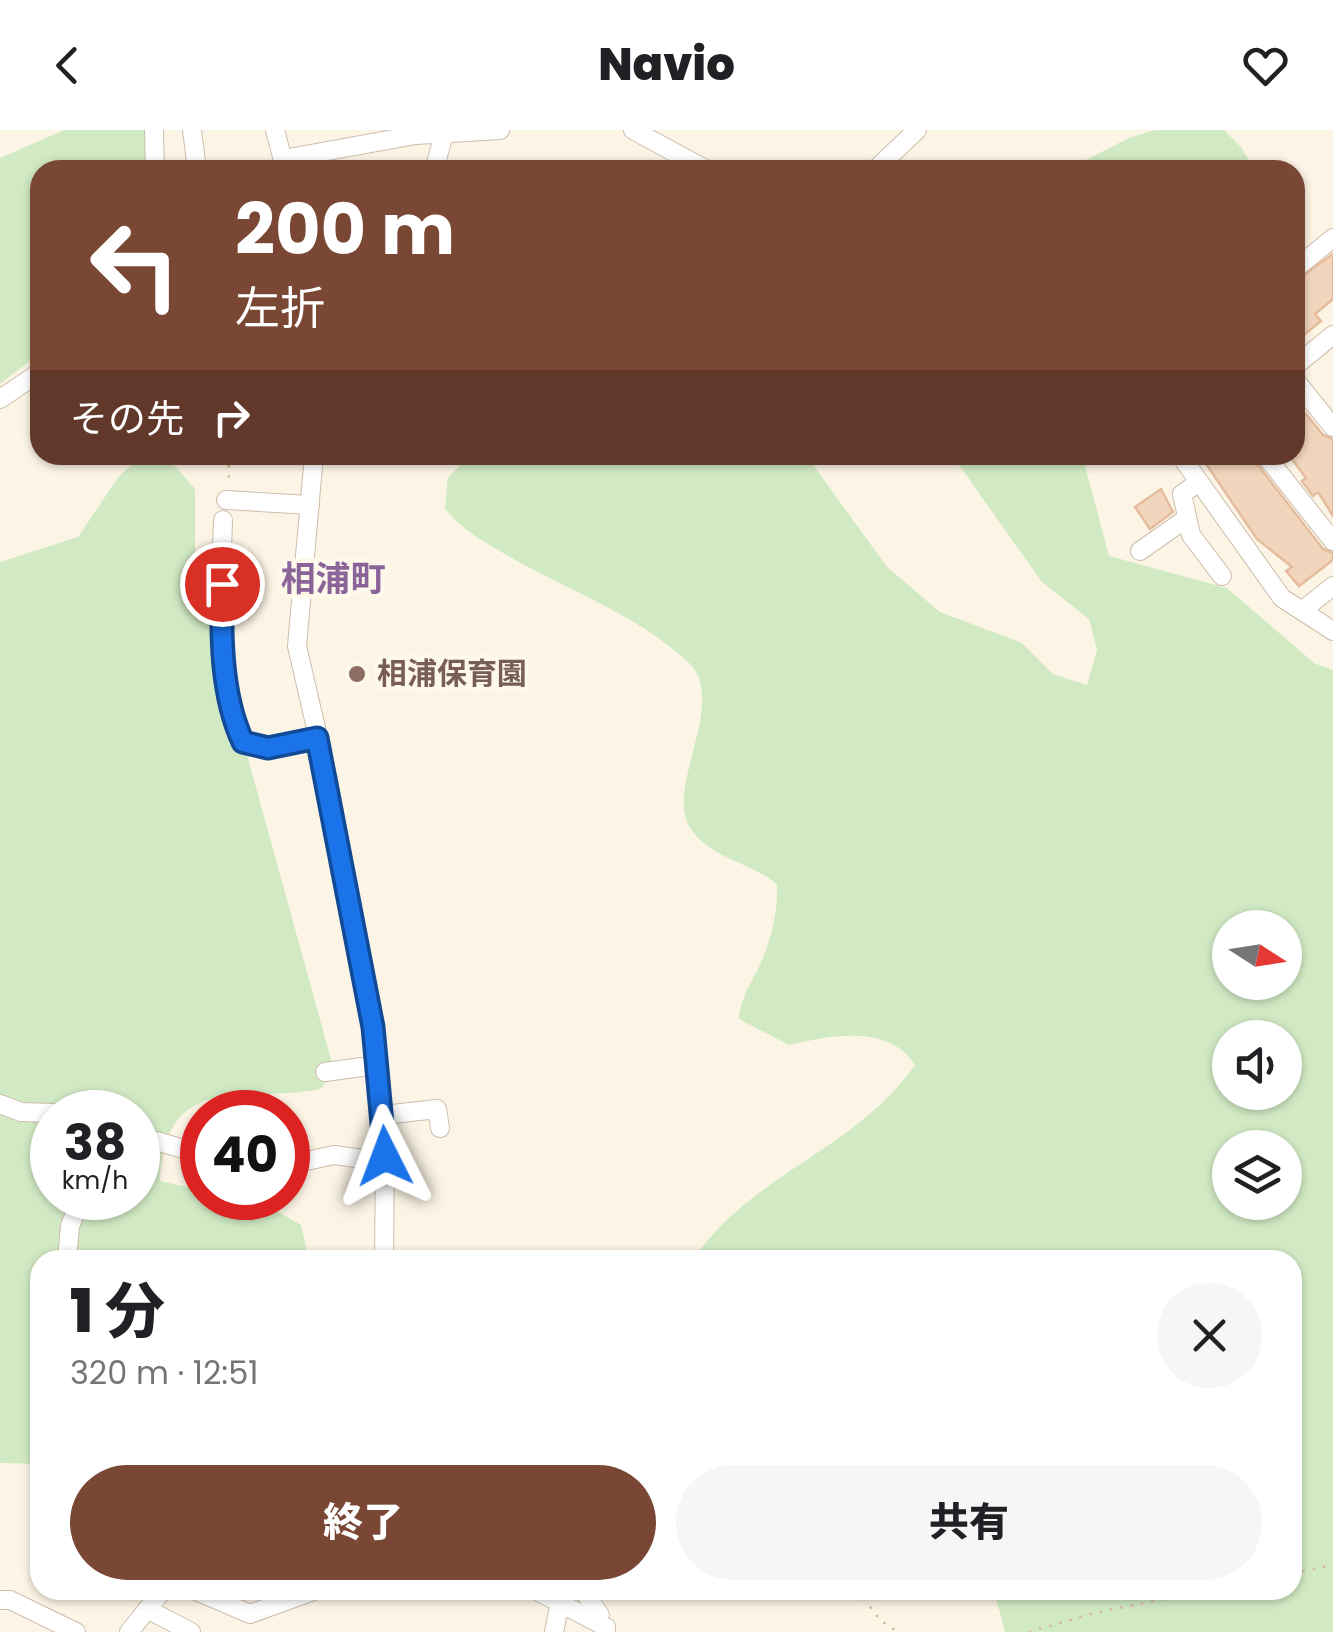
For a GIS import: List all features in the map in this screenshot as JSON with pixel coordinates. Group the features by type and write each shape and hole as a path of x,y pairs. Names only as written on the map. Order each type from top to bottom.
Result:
{"street":[{"path":"154,130 155,160"},
{"path":"192,130 196,160"},
{"path":"275,130 283,160"},
{"path":"295,160 355,137 500,130"},
{"path":"633,130 689,160"},
{"path":"885,160 918,130"},
{"path":"437,160 444,134"},
{"path":"1305,260 1333,238"},
{"path":"1305,358 1333,335"},
{"path":"0,398 30,378"},
{"path":"1305,392 1333,427"},
{"path":"313,465 296,646 328,780 378,1065 383,1115 384,1250"},
{"path":"1188,465 1282,598 1333,630"},
{"path":"1273,465 1333,541"},
{"path":"1199,482 1182,494 1191,535 1222,576"},
{"path":"226,500 310,505"},
{"path":"1140,551 1187,518"},
{"path":"223,520 221,616 233,721 243,742 256,748 317,738"},
{"path":"1303,610 1333,586"},
{"path":"325,1072 378,1065"},
{"path":"0,1104 30,1112"},
{"path":"383,1115 438,1109 440,1128"},
{"path":"310,1160 334,1155 384,1162"},
{"path":"68,1250 72,1220"},
{"path":"0,1600 10,1600 76,1632"},
{"path":"128,1632 155,1600"},
{"path":"211,1600 249,1623 296,1600"},
{"path":"556,1600 600,1626"},
{"path":"589,1600 600,1615 600,1626"},
{"path":"554,1632 560,1602"},
{"path":"148,1609 191,1632"}],"path":[{"path":"1302,1571 1333,1565"},
{"path":"864,1600 880,1620 898,1632"},
{"path":"1028,1632 1158,1600"}],"green space":[{"path":"64,130 156,130 158,160 30,160 30,361 0,384 0,158"},
{"path":"1155,130 1224,130 1249,160 1086,160"},
{"path":"132,465 176,467 195,489 195,552 207,610 334,1070 321,1089 310,1090 180,1090 180,1118 165,1146 160,1181 180,1185 180,1220 292,1220 301,1225 307,1250 30,1250 30,1464 0,1463 0,562 78,537 119,476"},
{"path":"461,465 813,465 887,567 940,612 1022,643 1053,674 1087,685 1097,650 1089,619 1042,582 959,465 1085,465 1109,556 1227,588 1314,663 1333,670 1333,1632 1005,1632 997,1600 1302,1600 1302,1250 701,1250 743,1205 864,1119 915,1065 890,1043 874,1038 839,1036 789,1045 739,1019 771,932 777,884 718,853 689,826 684,809 685,789 700,721 699,680 689,663 647,630 505,554 445,508 448,477"}],"building":[{"path":"1333,254 1333,299 1315,314 1321,321 1305,334 1305,274"},
{"path":"1305,415 1323,435 1333,439 1333,516 1318,492 1313,496 1302,481 1306,478 1296,465 1305,465"},
{"path":"1207,465 1258,465 1323,549 1333,553 1333,560 1299,586 1286,571 1292,567 1257,539"},
{"path":"1161,489 1173,512 1150,529 1135,507"}],"place":[{"name":"相浦保育園","path":"357,674"}],"district":[{"name":"相浦町","path":"333,579"}],"route":[{"path":"222,584 226,679 233,721 243,742 268,748 317,738 373,1027 385,1156"}]}
